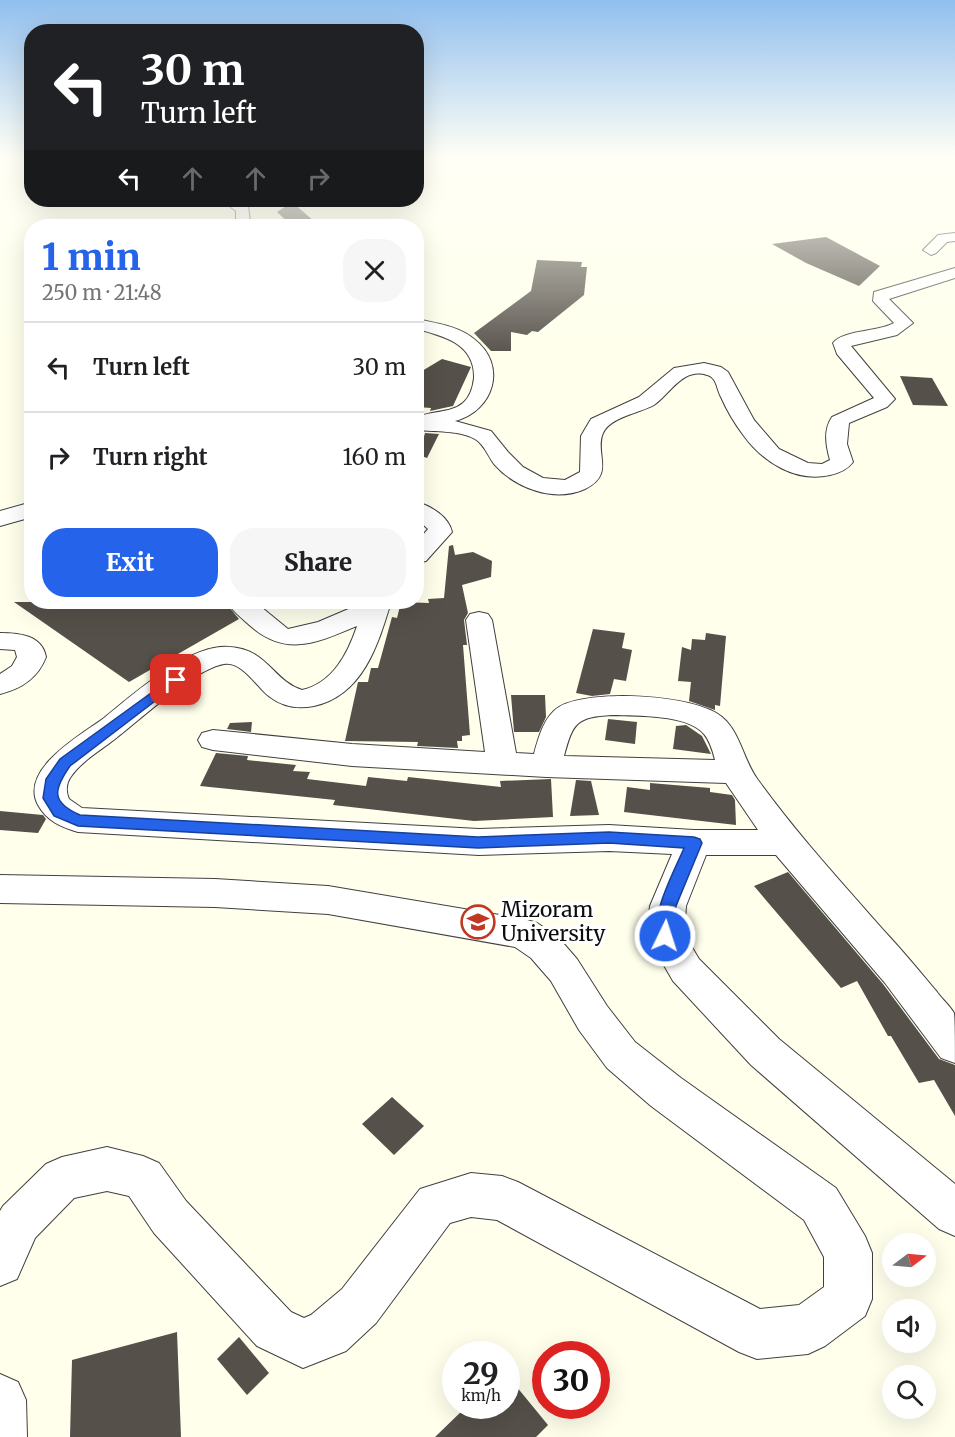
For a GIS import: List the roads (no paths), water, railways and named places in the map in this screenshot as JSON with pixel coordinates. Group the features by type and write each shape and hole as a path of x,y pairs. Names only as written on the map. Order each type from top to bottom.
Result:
{"street":[{"path":"932,250 943,238 955,237"},
{"path":"424,425 472,430 486,436 500,458 517,474 555,488 575,485 588,477 594,465 590,438 595,428 607,419 645,401 660,391 676,375 690,369 705,368 718,372 724,378 731,398 760,442 779,460 796,468 816,471 833,468 842,462 836,444 838,421 844,416 878,405 885,399 843,350 842,343 852,338 898,329 904,323 881,301 880,296 955,273"},
{"path":"424,326 456,336 469,344 482,363 484,377 478,399 462,413 424,419"},
{"path":"0,519 24,512"},
{"path":"424,513 440,528 440,532 424,549"},
{"path":"248,609 279,635 290,637 305,635 367,609"},
{"path":"376,609 362,652 352,669 334,687 305,699 294,699 281,693 245,658 228,655 210,659 193,668 142,704 65,762 51,783 50,798 59,812 78,820 478,842 609,838 694,843 784,842"},
{"path":"479,620 501,764"},
{"path":"0,640 12,640 26,645 32,654 32,663 24,673 11,682 0,685"},
{"path":"546,766 554,738 566,716 577,709 625,707 684,713 703,718 716,728 724,741 735,772 784,842 898,972 955,1045"},
{"path":"213,740 352,755 546,766 735,772"},
{"path":"694,843 668,906 665,936 687,970 765,1052 955,1213"},
{"path":"0,889 214,893 328,900 524,934 544,947 564,970 593,1018 621,1055 676,1099 820,1204 848,1253 848,1299 807,1329 757,1334 502,1198 471,1195 436,1205 359,1306 328,1333 303,1343 274,1329 170,1217 143,1178 106,1169 63,1179 19,1222 0,1262"},
{"path":"0,1400 1,1437"}],"place":[{"name":"Mizoram University","path":"478,922"}]}
